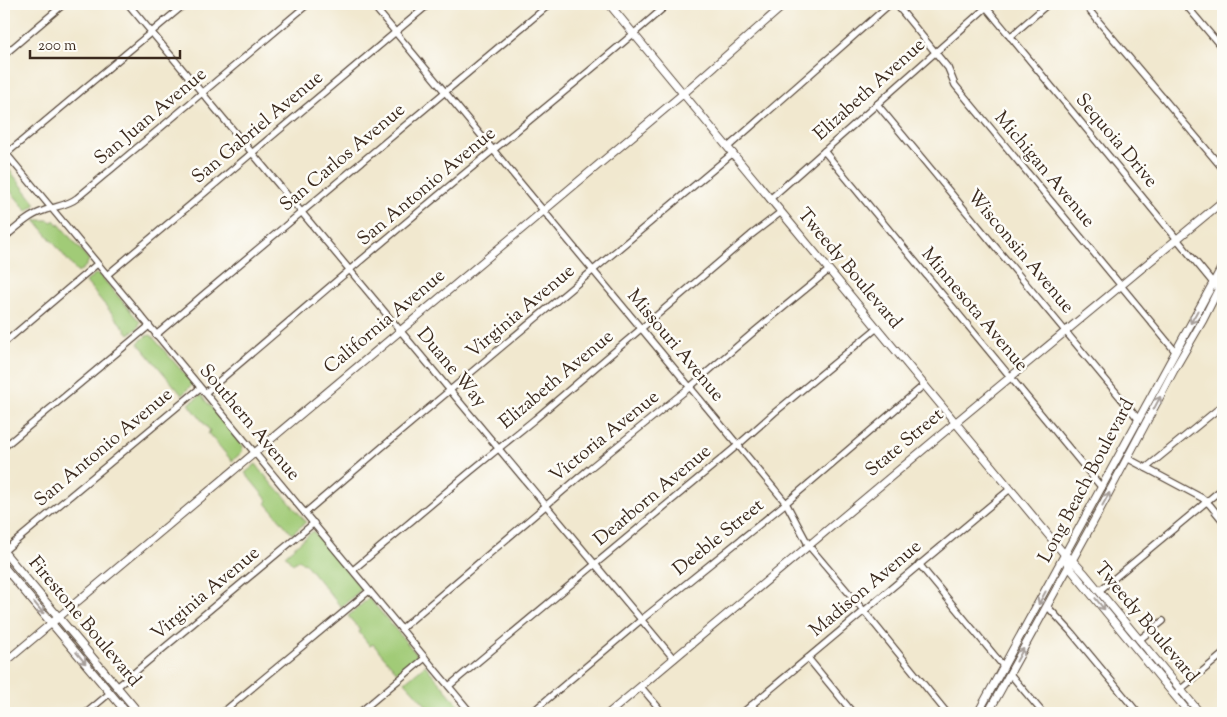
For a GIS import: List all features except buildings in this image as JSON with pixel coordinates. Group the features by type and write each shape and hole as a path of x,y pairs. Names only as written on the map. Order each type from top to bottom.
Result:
{"main road":[{"name":"Tweedy Boulevard","path":"609,4 1065,555 1189,713"},
{"name":"California Avenue","path":"4,663 684,93 786,4"},
{"name":"State Street","path":"609,713 1223,201"},
{"name":"Long Beach Boulevard","path":"978,713 1175,351 1218,289 1223,265"},
{"name":"Long Beach Boulevard","path":"988,713 1203,320 1223,280"},
{"path":"1133,447 1132,442 1140,425 1139,420"},
{"name":"Firestone Boulevard","path":"4,552 139,713"},
{"name":"Tweedy Boulevard","path":"1071,563 1099,591 1200,713"},
{"name":"Firestone Boulevard","path":"4,567 127,713"}],"street":[{"path":"4,55 64,4"},
{"name":"Duane Way","path":"128,4 674,659"},
{"path":"5,152 185,4"},
{"name":"San Juan Avenue","path":"4,238 35,214 69,203 77,198 308,4"},
{"name":"Missouri Avenue","path":"372,4 786,503 808,546 947,713"},
{"name":"San Gabriel Avenue","path":"106,275 428,4"},
{"name":"San Carlos Avenue","path":"156,335 550,4"},
{"name":"San Antonio Avenue","path":"204,393 668,4"},
{"path":"728,147 890,4"},
{"name":"Michigan Avenue","path":"896,4 948,68 955,85 1175,351"},
{"path":"1010,37 1048,4"},
{"path":"1084,4 1223,169"},
{"path":"1186,4 1223,49"},
{"name":"Elizabeth Avenue","path":"770,199 988,5"},
{"name":"Sequoia Drive","path":"988,5 1010,37 1218,289"},
{"name":"Wisconsin Avenue","path":"877,104 1139,420"},
{"name":"Minnesota Avenue","path":"824,151 1102,488"},
{"name":"Southern Avenue","path":"5,152 471,713"},
{"name":"Virginia Avenue","path":"305,513 734,153"},
{"name":"Elizabeth Avenue","path":"353,570 781,212"},
{"path":"4,343 97,264"},
{"name":"Victoria Avenue","path":"401,629 829,270"},
{"path":"4,447 149,326"},
{"name":"Dearborn Avenue","path":"449,686 877,328"},
{"name":"Deeble Street","path":"531,713 641,620 786,503 924,385"},
{"name":"San Antonio Avenue","path":"4,552 200,388"},
{"path":"1146,468 1223,405"},
{"path":"1127,458 1202,498 1223,521"},
{"name":"Madison Avenue","path":"742,713 1010,488"},
{"path":"1099,591 1223,488"},
{"name":"Virginia Avenue","path":"117,687 314,523"},
{"path":"919,564 1004,667"},
{"path":"222,713 370,591"},
{"path":"1047,606 1138,713"},
{"path":"1139,640 1163,621"},
{"path":"1174,695 1223,654"},
{"path":"359,713 425,658"},
{"path":"808,658 853,713"},
{"path":"1010,674 1043,713"},
{"path":"641,687 663,713"},
{"path":"86,713 110,693"},
{"path":"752,705 758,713"}],"green space":[{"path":"4,163 36,204 27,211 4,183"},
{"path":"35,220 48,220 52,222 54,220 59,224 89,260 86,266 78,273"},
{"path":"95,274 100,275 140,322 138,328 129,334 86,282"},
{"path":"151,335 193,384 182,395 138,343 146,336"},
{"path":"201,395 243,446 242,452 232,461 208,433 210,431 189,404"},
{"path":"256,464 306,522 292,534 266,503 268,501 245,473"},
{"path":"313,531 362,589 341,607 304,562 302,563 299,559 293,564 285,555"},
{"path":"369,598 418,656 398,673 373,644 370,646 348,616"},
{"path":"425,665 465,713 433,713 405,682"}]}
